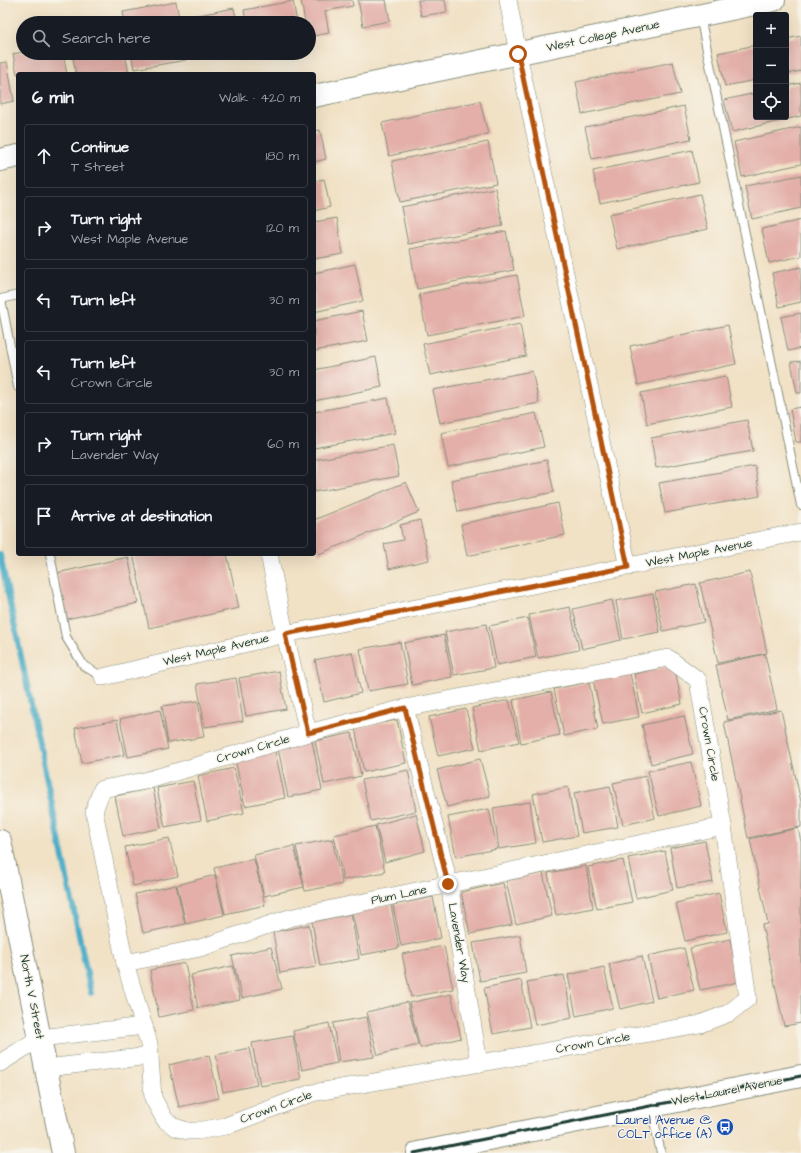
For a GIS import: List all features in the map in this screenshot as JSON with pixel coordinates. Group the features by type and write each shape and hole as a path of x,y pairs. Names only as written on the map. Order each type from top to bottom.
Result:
{"street":[{"path":"508,0 518,54 628,567"},
{"name":"West College Avenue","path":"316,96 774,0"},
{"path":"0,160 16,156"},
{"name":"West Maple Avenue","path":"103,677 285,634 801,532"},
{"path":"269,556 285,634 308,733"},
{"name":"Crown Circle","path":"668,658 698,680 723,826 748,998 729,1013 700,1024 312,1093 226,1126 192,1131 175,1127 165,1120 154,1098 149,1044 125,963 94,811 102,789 145,781 308,733 405,708 668,658"},
{"name":"Lavender Way","path":"405,708 448,884 479,1064"},
{"name":"Plum Lane","path":"125,963 200,948 289,918 723,826"},
{"name":"North V Street","path":"0,840 63,1153"},
{"path":"0,1063 40,1038 144,1026"},
{"path":"46,1068 150,1056"},
{"name":"West Laurel Avenue","path":"418,1153 801,1076"}],"lane":[{"path":"700,16 801,505"},
{"path":"16,295 0,296 16,377"},
{"path":"50,556 66,637 84,666 103,677"},
{"path":"651,1107 661,1153"}],"building":[{"path":"301,0 352,0 353,6 325,11 329,33 316,36 316,16 304,16"},
{"path":"358,0 386,0 390,21 363,26"},
{"path":"418,0 445,0 447,12 421,16"},
{"path":"293,1 296,16 245,16 244,10"},
{"path":"176,2 179,16 124,16 123,12"},
{"path":"234,8 236,16 194,16"},
{"path":"801,36 801,71 789,73 789,48 789,38"},
{"path":"753,46 753,81 725,86 718,53"},
{"path":"16,53 16,60 64,60 67,72 17,72 13,54"},
{"path":"73,60 126,60 129,72 76,72"},
{"path":"132,60 186,60 134,69"},
{"path":"7,62 14,101 0,104 0,63"},
{"path":"673,62 680,94 582,114 576,82"},
{"path":"801,83 801,116 789,119 789,85"},
{"path":"753,94 753,120 784,120 732,132 724,100"},
{"path":"480,101 488,134 389,156 382,123"},
{"path":"684,106 691,139 592,159 585,127"},
{"path":"801,127 801,164 742,177 734,142"},
{"path":"320,130 326,159 316,162 316,131"},
{"path":"488,142 496,183 400,202 392,161"},
{"path":"692,150 699,182 600,203 593,171"},
{"path":"801,175 801,208 752,219 745,186"},
{"path":"324,179 330,207 316,210 316,181"},
{"path":"495,188 503,226 408,244 401,207"},
{"path":"700,194 708,229 617,249 609,214"},
{"path":"337,218 343,254 316,259 316,222"},
{"path":"801,220 801,256 769,263 762,229"},
{"path":"506,231 514,270 417,289 410,249"},
{"path":"355,264 363,301 316,312 316,273"},
{"path":"801,267 801,302 779,307 772,273"},
{"path":"517,275 525,316 427,335 419,294"},
{"path":"362,311 368,341 316,351 316,321"},
{"path":"801,313 801,348 788,351 781,317"},
{"path":"520,324 526,356 430,375 423,344"},
{"path":"728,325 736,364 638,385 630,346"},
{"path":"376,357 382,387 316,401 316,370"},
{"path":"801,361 801,393 797,393 791,362"},
{"path":"532,371 539,403 440,423 433,390"},
{"path":"726,376 732,407 647,424 641,393"},
{"path":"388,398 395,433 316,448 316,412"},
{"path":"801,407 801,442 796,442 790,409"},
{"path":"536,413 544,447 448,467 441,433"},
{"path":"747,420 753,451 656,468 651,438"},
{"path":"393,445 399,476 316,492 316,460"},
{"path":"547,460 554,492 458,512 451,480"},
{"path":"755,466 760,496 665,513 659,483"},
{"path":"406,482 419,512 319,554 316,547 316,519"},
{"path":"558,503 565,535 467,556 461,524"},
{"path":"420,520 429,560 389,569 384,544 403,540 400,525"},
{"path":"133,556 227,556 239,608 149,628"},
{"path":"128,557 138,603 67,619 57,573"},
{"path":"750,572 767,653 718,663 700,583"},
{"path":"696,584 704,622 663,631 655,592"},
{"path":"653,594 660,632 623,639 616,601"},
{"path":"612,600 621,640 582,649 573,609"},
{"path":"570,607 579,650 538,658 529,615"},
{"path":"528,618 536,657 497,665 489,626"},
{"path":"486,624 494,668 454,675 445,632"},
{"path":"444,635 452,677 412,685 404,643"},
{"path":"400,642 408,684 368,691 360,649"},
{"path":"352,652 361,693 324,702 315,660"},
{"path":"765,654 777,709 728,720 716,665"},
{"path":"674,665 682,704 642,713 634,674"},
{"path":"279,671 286,709 246,716 239,678"},
{"path":"630,673 639,717 603,724 593,680"},
{"path":"236,678 243,721 205,727 197,684"},
{"path":"589,682 598,729 564,736 554,689"},
{"path":"551,692 560,735 521,743 513,700"},
{"path":"509,700 519,742 481,750 472,708"},
{"path":"198,701 204,737 168,743 162,706"},
{"path":"466,709 475,748 438,756 429,717"},
{"path":"160,710 168,749 128,757 120,719"},
{"path":"781,710 801,802 801,827 748,838 724,722"},
{"path":"684,716 693,754 651,764 642,725"},
{"path":"117,720 124,755 82,763 75,728"},
{"path":"397,720 406,763 364,772 355,728"},
{"path":"352,733 361,776 324,784 315,741"},
{"path":"312,741 322,790 288,797 278,748"},
{"path":"275,751 285,798 245,806 235,759"},
{"path":"480,759 490,796 447,807 437,770"},
{"path":"691,762 701,806 659,816 648,771"},
{"path":"234,768 244,813 207,821 198,776"},
{"path":"408,770 416,811 371,821 362,780"},
{"path":"646,776 655,818 623,825 613,783"},
{"path":"193,781 201,820 165,827 157,788"},
{"path":"610,786 618,827 582,833 574,793"},
{"path":"568,787 577,836 542,842 533,794"},
{"path":"153,788 161,828 123,836 115,796"},
{"path":"530,802 536,843 499,849 493,808"},
{"path":"489,809 497,849 456,857 448,817"},
{"path":"416,814 425,851 385,862 376,825"},
{"path":"375,826 385,872 343,880 334,835"},
{"path":"798,828 801,842 801,1023 784,1026 762,925 768,924 750,839"},
{"path":"169,838 178,876 133,886 125,847"},
{"path":"332,839 342,884 305,891 296,846"},
{"path":"705,841 713,882 677,888 670,848"},
{"path":"294,846 304,887 264,896 254,855"},
{"path":"665,851 673,890 636,898 628,858"},
{"path":"254,859 265,905 225,914 214,868"},
{"path":"623,860 632,902 597,909 588,867"},
{"path":"586,866 593,908 556,915 548,873"},
{"path":"543,873 552,916 516,924 506,881"},
{"path":"215,875 224,915 186,924 177,885"},
{"path":"503,883 512,925 470,934 461,892"},
{"path":"176,885 185,924 143,933 135,894"},
{"path":"719,893 727,932 685,941 676,903"},
{"path":"433,897 441,938 401,946 393,905"},
{"path":"391,905 399,948 361,955 352,912"},
{"path":"351,914 359,959 320,966 312,922"},
{"path":"309,925 316,967 280,973 273,932"},
{"path":"520,935 526,973 480,981 473,943"},
{"path":"730,939 739,982 700,990 690,948"},
{"path":"444,946 453,989 411,997 402,954"},
{"path":"271,947 282,989 242,998 232,956"},
{"path":"684,948 694,990 657,998 648,956"},
{"path":"642,956 652,1001 620,1009 609,964"},
{"path":"185,963 194,1010 159,1017 150,970"},
{"path":"233,966 240,1000 198,1008 191,975"},
{"path":"604,967 613,1008 576,1016 568,975"},
{"path":"564,975 572,1018 535,1025 527,982"},
{"path":"521,980 530,1027 493,1034 484,988"},
{"path":"451,994 461,1038 420,1048 409,1003"},
{"path":"407,1002 418,1045 378,1055 367,1012"},
{"path":"367,1017 374,1057 339,1062 333,1023"},
{"path":"329,1023 337,1063 302,1070 293,1031"},
{"path":"293,1036 301,1079 260,1086 252,1043"},
{"path":"249,1048 257,1085 223,1092 216,1055"},
{"path":"209,1055 219,1098 179,1107 169,1065"}],"waterway":[{"path":"0,555 91,993"}],"railway":[{"path":"414,1153 801,1076"}],"place":[{"name":"Laurel Avenue @ COLT office (A)","path":"725,1127"}],"route":[{"path":"448,884 405,708 308,733 285,634 628,567 518,54"}]}
